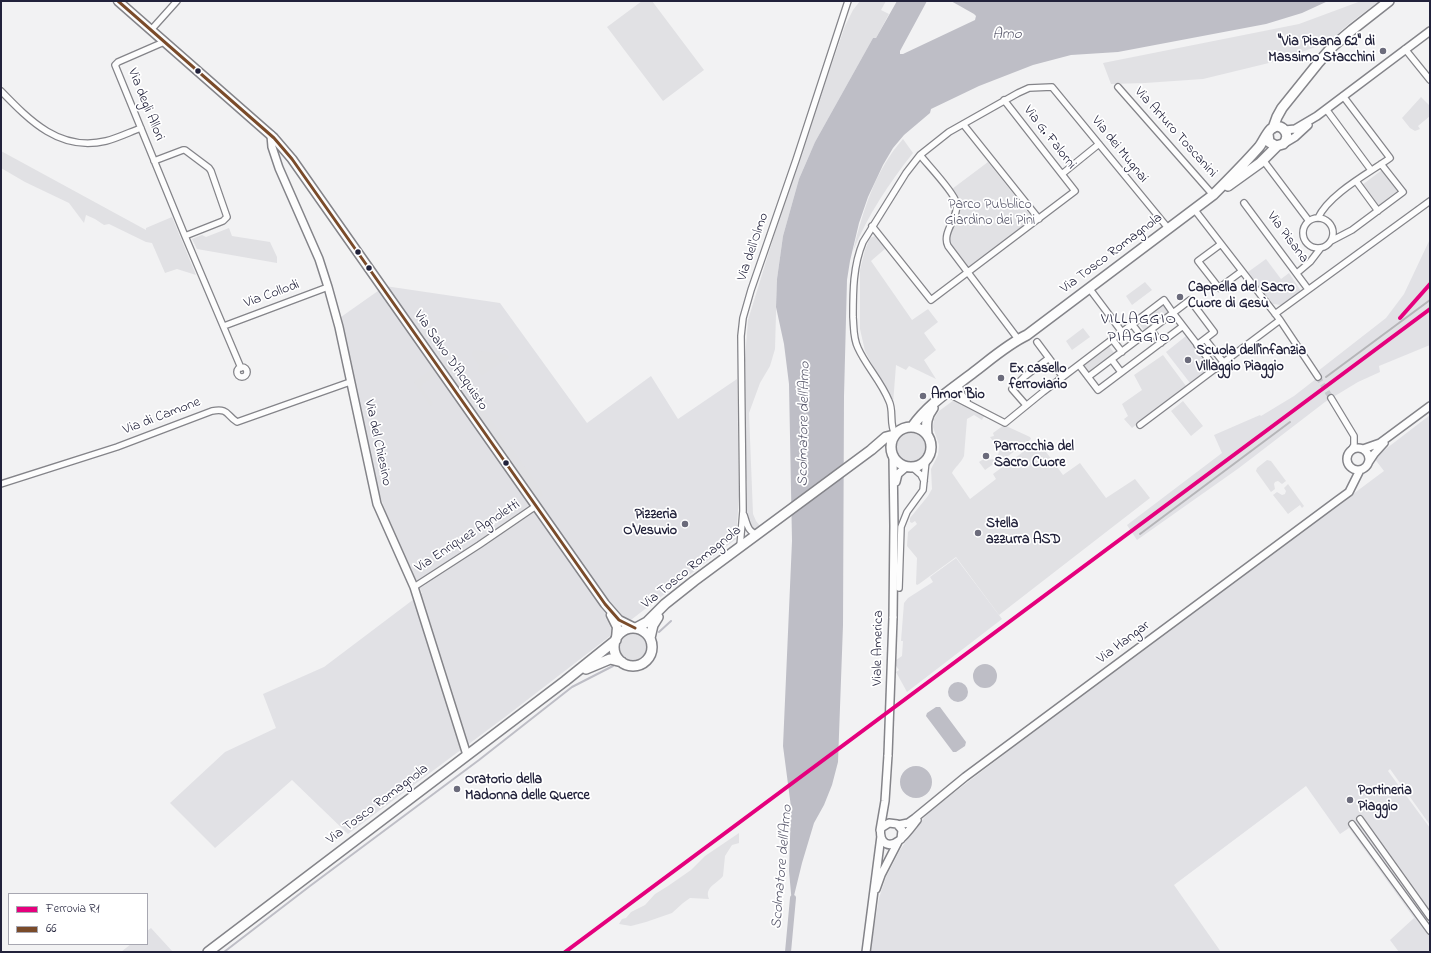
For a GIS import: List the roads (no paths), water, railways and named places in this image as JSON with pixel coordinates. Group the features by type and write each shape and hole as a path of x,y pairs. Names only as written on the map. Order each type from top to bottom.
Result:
{"main road":[{"name":"Via Salvo D'Acquisto","path":"118,1 271,135 292,159 605,604"},
{"name":"Via Tosco Romagnola","path":"1213,195 1277,130 1285,112 1298,90 1319,62 1352,30 1389,1"},
{"path":"1277,130 1287,136 1281,145 1269,142 1277,130"},
{"name":"Via Tosco Romagnola","path":"912,427 931,405 1213,195 1242,177 1281,145"},
{"name":"Via Tosco Romagnola","path":"927,435 926,424 928,414 935,407 1021,342 1023,337"},
{"path":"876,448 886,450 898,462 909,468 921,466 929,456 931,448 927,435 921,430 912,427 906,428 894,434 890,444 893,456"},
{"name":"Via Tosco Romagnola","path":"632,627 647,622 664,606 740,546 876,448 886,438 894,434"},
{"name":"Via Tosco Romagnola","path":"650,638 654,623 663,611 759,537 762,531"},
{"path":"605,604 616,618 632,627 643,630 650,638 652,652 645,662 633,666 622,662 615,652 617,627 605,604"},
{"path":"603,651 612,634 612,617"},
{"path":"616,639 623,631 632,627"},
{"name":"Via Tosco Romagnola","path":"208,952 565,681 616,639"},
{"name":"Via Tosco Romagnola","path":"565,681 591,666 604,661 613,659 622,662"}],"street":[{"path":"151,30 177,1"},
{"name":"Via dell'Olmo","path":"740,546 743,512 742,325 752,290 848,1"},
{"path":"1277,130 1295,129 1315,117 1430,31"},
{"name":"Via degli Allori","path":"164,42 115,64 241,368"},
{"path":"1405,49 1430,80"},
{"name":"Via dei Mugnai","path":"1004,100 1029,88 1052,87 1168,228"},
{"name":"Via Arturo Toscanini","path":"1118,87 1213,195"},
{"path":"1,91 28,118 43,129 64,140 101,142 141,128"},
{"path":"1318,218 1330,201 1371,170 1390,158 1343,96"},
{"path":"894,434 892,428 890,403 878,380 858,349 854,335 853,297 855,268 859,252 872,226 906,173 920,155 942,137 1004,100"},
{"name":"Via G. Falorni","path":"1004,100 1075,191 1039,219"},
{"path":"1326,109 1371,170"},
{"path":"1281,145 1295,137 1315,117"},
{"path":"872,226 931,300 1039,219 963,124"},
{"name":"Via del Chiesino","path":"271,135 272,147 279,168 319,260 328,287 339,327 377,504 414,587 467,755"},
{"path":"1062,174 1099,144"},
{"name":"Via degli Allori","path":"154,161 185,150 211,171 227,216 223,221 185,236"},
{"path":"920,155 956,201 956,211 946,242 948,246 968,273 1023,337"},
{"path":"1263,160 1309,221"},
{"path":"1331,241 1345,235 1403,192 1381,164"},
{"path":"1356,181 1378,211"},
{"path":"1275,314 1430,202"},
{"name":"Via Pisana","path":"1244,203 1308,289"},
{"path":"1194,210 1280,320 1318,377"},
{"path":"1318,218 1323,218 1328,222 1333,230 1331,241 1327,246 1320,248 1310,246 1304,240 1303,233 1304,227 1309,221 1318,218"},
{"path":"1333,230 1345,235"},
{"path":"1221,244 1198,261 1219,288 1242,271"},
{"path":"1310,246 1310,262"},
{"path":"1296,273 1310,262 1320,248"},
{"name":"Via Collodi","path":"224,326 328,287"},
{"path":"1089,288 1122,332"},
{"path":"951,395 1005,423 1026,405 1164,300 1216,369"},
{"path":"1088,377 1190,300 1214,332 1198,345"},
{"path":"1140,425 1280,320"},
{"path":"1132,324 1142,337"},
{"path":"1079,365 1098,390 1183,326"},
{"path":"1151,330 1161,343"},
{"path":"1112,339 1122,352"},
{"path":"1205,339 1224,363"},
{"path":"1036,342 1063,377"},
{"path":"1026,405 1012,388 1049,358"},
{"path":"1112,360 1121,372"},
{"name":"Via di Camone","path":"1,484 117,447 212,411 227,412 237,422 350,382"},
{"path":"960,388 963,397 972,405"},
{"path":"1331,398 1354,436 1354,445 1348,458 1349,465 1353,468 1360,470 1364,468 1374,454 1390,437"},
{"path":"1350,452 1356,449 1363,450 1375,446 1390,437 1430,406"},
{"path":"1363,450 1368,454 1368,463"},
{"path":"893,456 894,494"},
{"path":"899,588 902,524 908,511 923,490 925,483 924,470 926,461"},
{"name":"Via Hangar","path":"1341,498 1347,490 1350,481 1349,465"},
{"path":"894,494 897,476 900,471 909,468 921,474 925,483"},
{"name":"Via Hangar","path":"896,824 910,821 924,812 965,777 1348,494 1360,470"},
{"name":"Viale America","path":"866,952 885,801 888,754 893,618 894,494"},
{"name":"Via Enriquez Agnoletti","path":"414,587 483,543 536,506"},
{"name":"Via dell'Olmo","path":"743,512 749,530 753,533 762,531"},
{"name":"Viale America","path":"873,898 881,876 899,840 902,830 887,813 885,801"},
{"name":"Via Hangar","path":"899,840 924,812"},
{"path":"1360,819 1430,917"},
{"path":"896,824 885,825 880,834 883,841 888,844 893,844 899,840"},
{"path":"1352,824 1430,931"}],"water":[{"name":"Arno","path":"897,1 927,1 900,51 900,54 903,54 975,20 976,16 974,14 951,1 1328,1 1302,13 1266,24 1118,52 1071,55 1033,65 979,86 931,109 930,113 904,135 893,148 868,197 859,223 847,280 844,396 843,625 838,762 832,785 824,805 814,823 792,904 789,871 791,807 783,746 792,541 789,384 784,344 776,307 777,279 783,236 799,179 815,142 873,38 876,38"},
{"path":"985,664 994,667 997,676 994,685 985,688 976,685 973,676 976,667"},
{"path":"958,682 965,685 968,692 965,699 958,702 951,699 948,692 951,685"},
{"path":"936,707 940,707 966,742 965,746 956,752 953,752 926,716 927,713"},
{"path":"916,766 927,771 932,782 927,793 916,798 905,793 900,782 905,771"}],"waterway":[{"path":"659,632 671,621"},
{"path":"224,952 479,760 572,687 613,666"},
{"name":"Scolmatore dell'Arno","path":"788,952 793,898"}],"tunnel":[{"path":"1318,377 1331,398"}],"railway":[{"path":"1402,315 1430,284"},
{"path":"1326,377 1430,300"},
{"path":"565,952 1430,309"},
{"path":"1140,534 1290,422"}],"rail line":[{"name":"R1","path":"1400,318 1430,284"},
{"name":"R1","path":"565,952 1430,309"}],"place":[{"name":"\"Via Pisana 62\" di Massimo Stacchini","path":"1383,51"},
{"name":"Cappella del Sacro Cuore di Gesù","path":"1180,297"},
{"name":"Scuola dell'infanzia Villaggio Piaggio","path":"1188,360"},
{"name":"Ex casello ferroviario","path":"1001,378"},
{"name":"Amor Bio","path":"923,396"},
{"name":"Parrocchia del Sacro Cuore","path":"986,456"},
{"name":"Pizzeria O'Vesuvio","path":"685,524"},
{"name":"Stella azzurra ASD","path":"978,533"},
{"name":"Oratorio della Madonna delle Querce","path":"457,789"},
{"name":"Portineria Piaggio","path":"1350,800"}],"district":[{"name":"VILLAGGIO PIAGGIO","path":"1139,329"}],"park label":[{"name":"Parco Pubblico Giardino dei Pini","path":"990,214"}]}
